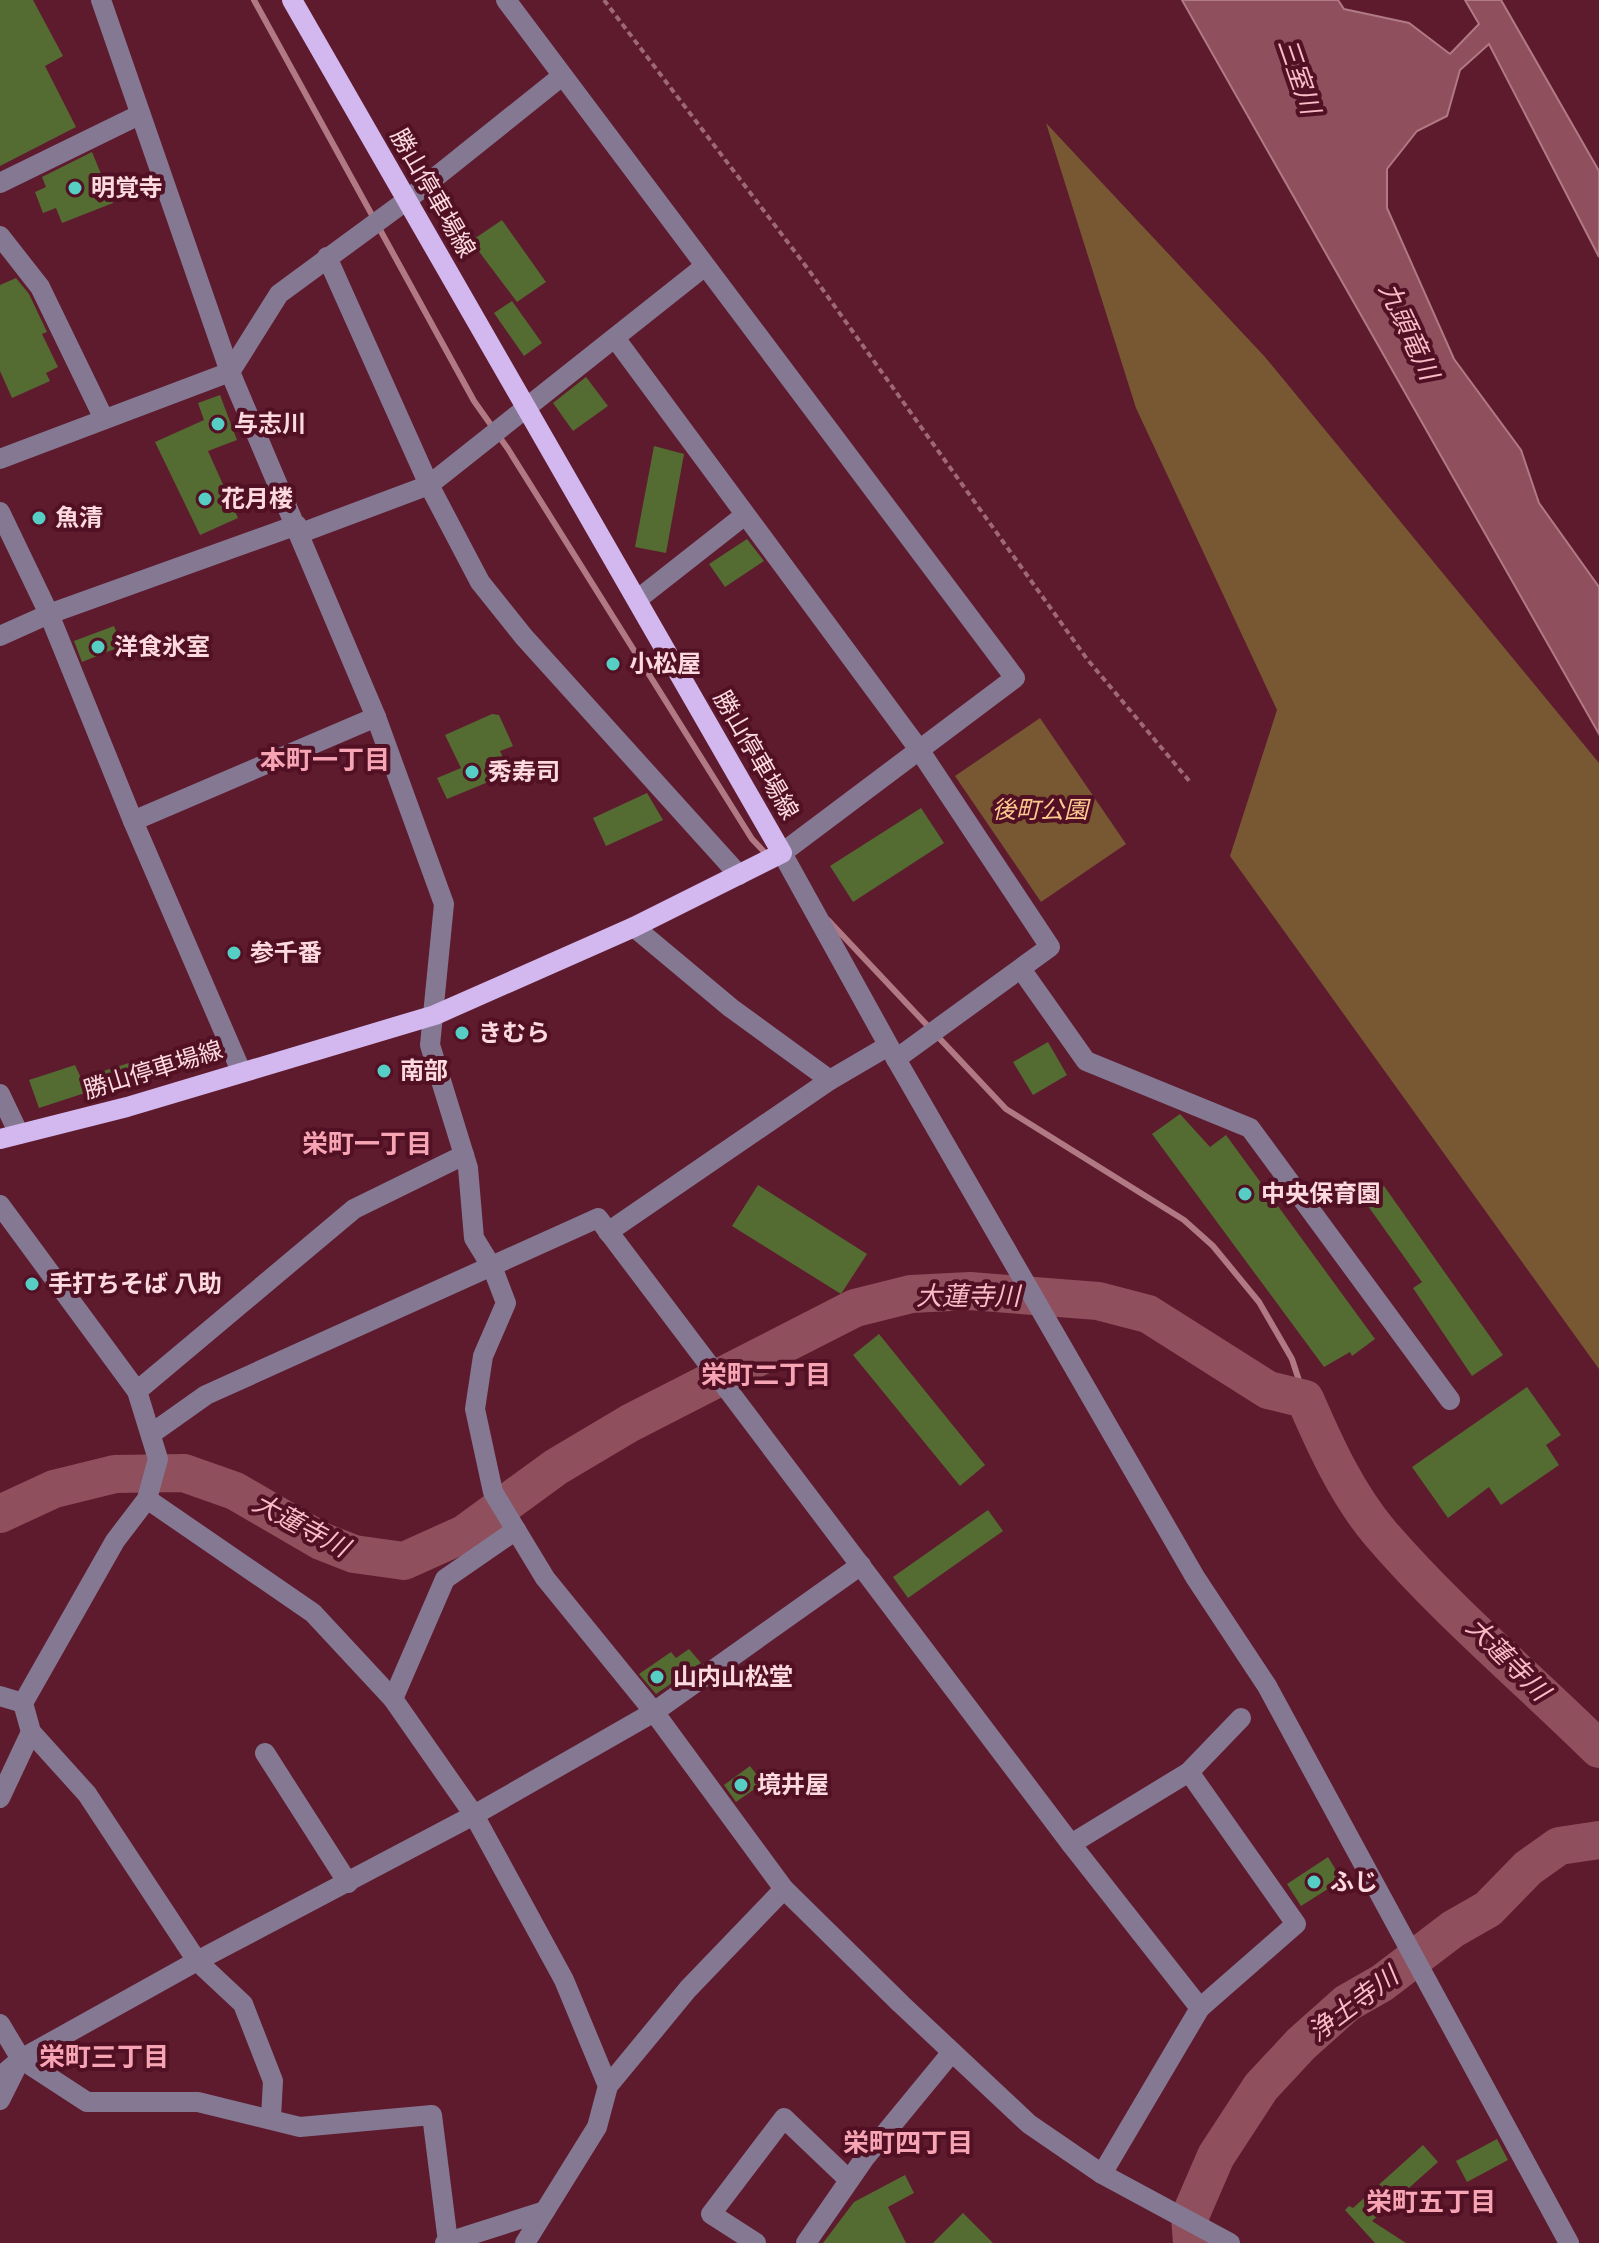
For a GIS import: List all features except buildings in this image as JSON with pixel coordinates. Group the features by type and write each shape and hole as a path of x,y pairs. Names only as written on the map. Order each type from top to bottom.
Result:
{"main road":[{"name":"勝山停車場線","path":"10,1137 127,1107 435,1015 634,927 782,853 528,406 292,0"}],"street":[{"path":"101,0 230,372 376,717 444,904 430,1045 455,1116 464,1155 474,1238 493,1269 506,1303 483,1356 475,1409 493,1492 545,1578 654,1712 784,1889 1029,2124 1109,2177 1230,2243"},
{"path":"506,0 1015,678 782,853 892,1053 1195,1577 1267,1686 1381,1902 1569,2243"},
{"path":"0,459 230,372 279,294 407,200 562,76"},
{"path":"0,183 139,115"},
{"path":"0,236 40,287 104,419"},
{"path":"327,257 429,485 480,582 524,637 739,875"},
{"path":"0,636 49,614 429,485 705,266"},
{"path":"151,1434 206,1395 493,1269 603,1225 830,1080 892,1053 1050,947 918,748 615,338"},
{"path":"0,512 49,614 133,821 241,1071"},
{"path":"638,599 745,515"},
{"path":"133,821 376,717"},
{"path":"634,927 731,1008 830,1080"},
{"path":"1021,969 1086,1061 1250,1128 1450,1400"},
{"path":"0,1094 10,1137"},
{"path":"137,1391 354,1209 464,1155"},
{"path":"0,1205 137,1391 158,1459 147,1499 115,1541 23,1703 31,1732 87,1794 197,1961 243,2004 273,2081 271,2117"},
{"path":"603,1225 1071,1844 1200,2008"},
{"path":"147,1499 313,1613 393,1699 474,1815 564,1980 608,2086"},
{"path":"393,1699 445,1579 516,1530"},
{"path":"0,2077 21,2059 197,1961 474,1815 654,1712 861,1565"},
{"path":"0,1696 23,1703"},
{"path":"1071,1844 1189,1772 1241,1718"},
{"path":"0,1798 31,1732"},
{"path":"265,1753 348,1883"},
{"path":"1109,2177 1200,2008 1296,1924 1189,1772"},
{"path":"525,2243 597,2127 608,2086 688,1989 784,1889"},
{"path":"0,2024 21,2059 87,2102 198,2102 271,2117 300,2127 432,2115 446,2242 545,2211"},
{"path":"806,2243 849,2180 952,2052"},
{"path":"0,2100 21,2059"},
{"path":"756,2243 711,2214 784,2118 849,2180"}],"path":[{"path":"604,0 808,269 1087,659 1191,783"}],"green space":[{"path":"1046,123 1265,357 1599,763 1599,1369 1230,856 1277,710 1136,408"},
{"name":"後町公園","path":"1040,718 1126,844 1041,902 955,776"}],"water":[{"path":"1182,0 1338,0 1344,9 1409,23 1450,54 1479,24 1465,0 1501,0 1599,171 1599,257 1489,44 1460,70 1447,116 1417,131 1387,169 1387,208 1454,359 1521,450 1539,503 1599,587 1599,734"}],"waterway":[{"path":"254,0 474,401 508,449 752,839 769,857"},
{"path":"828,920 1006,1109 1184,1220 1213,1246 1259,1302 1292,1359 1305,1399"},
{"name":"大蓮寺川","path":"0,1514 54,1489 115,1474 184,1473 235,1491 321,1541 354,1554 404,1561 464,1534 556,1467 630,1423 855,1308 911,1294 970,1291 1098,1301 1148,1314 1268,1390 1305,1399 1347,1486 1380,1533 1459,1616 1599,1749"},
{"name":"浄土寺川","path":"1192,2243 1190,2216 1216,2156 1261,2087 1301,2044 1347,2003 1382,1983 1453,1929 1488,1909 1528,1868 1559,1846 1599,1840"}],"place":[{"name":"明覚寺","path":"75,188"},
{"name":"与志川","path":"218,424"},
{"name":"花月楼","path":"205,499"},
{"name":"魚清","path":"39,518"},
{"name":"洋食氷室","path":"98,647"},
{"name":"小松屋","path":"613,664"},
{"name":"秀寿司","path":"472,772"},
{"name":"参千番","path":"234,953"},
{"name":"きむら","path":"462,1033"},
{"name":"南部","path":"384,1071"},
{"name":"中央保育園","path":"1245,1194"},
{"name":"手打ちそば 八助","path":"32,1284"},
{"name":"山内山松堂","path":"657,1677"},
{"name":"境井屋","path":"741,1785"},
{"name":"ふじ","path":"1314,1882"}],"district":[{"name":"本町一丁目","path":"325,760"},
{"name":"栄町一丁目","path":"367,1144"},
{"name":"栄町二丁目","path":"766,1375"},
{"name":"栄町三丁目","path":"104,2057"},
{"name":"栄町四丁目","path":"908,2143"},
{"name":"栄町五丁目","path":"1431,2202"}],"water label":[{"name":"三室川","path":"1299,76"},
{"name":"九頭竜川","path":"1409,331"}]}
